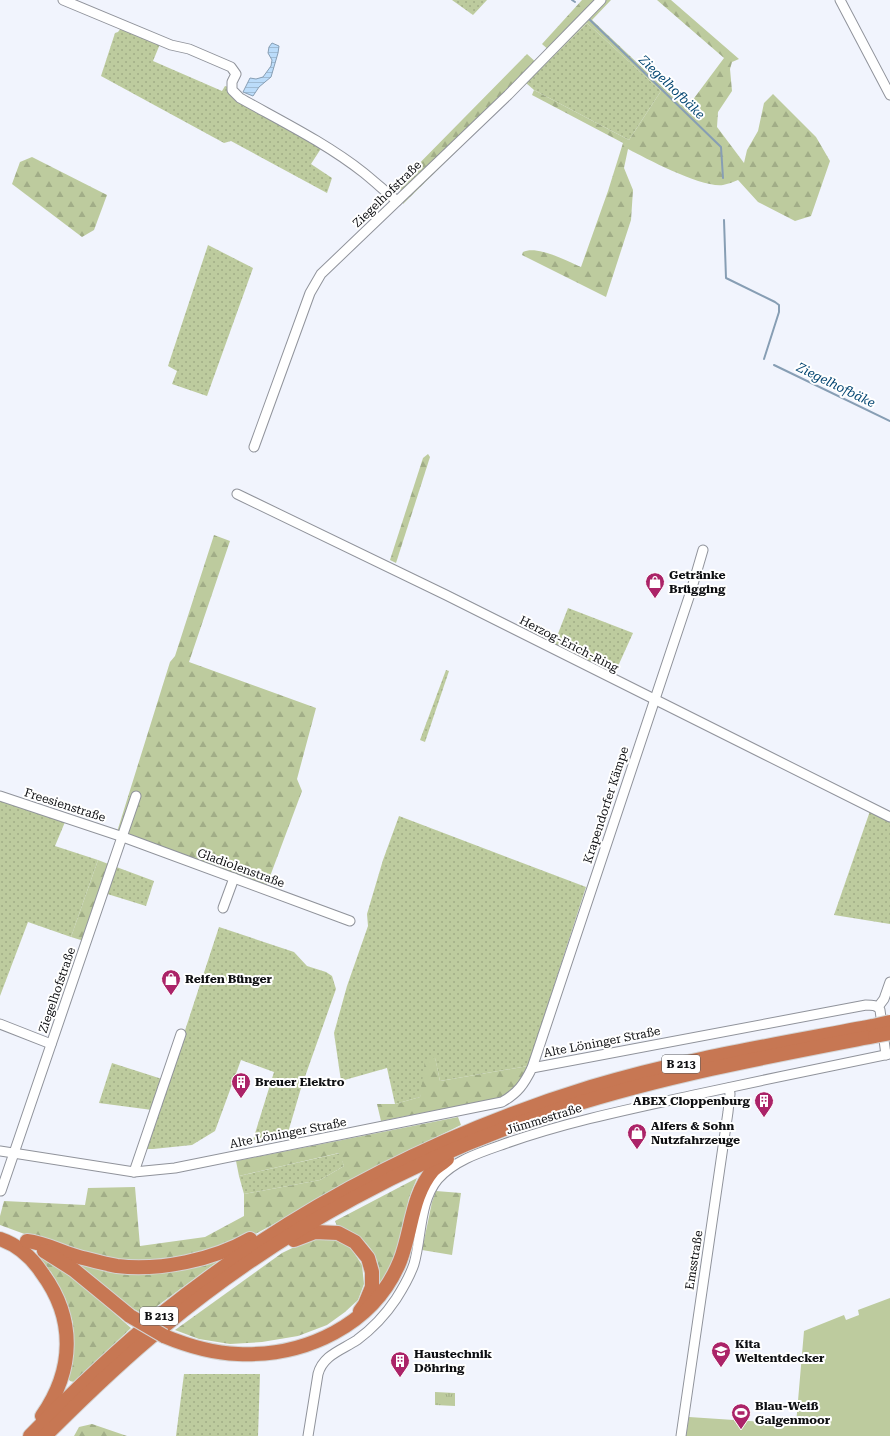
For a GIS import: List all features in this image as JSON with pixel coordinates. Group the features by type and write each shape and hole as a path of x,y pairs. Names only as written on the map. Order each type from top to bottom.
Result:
{"highway":[{"name":"B 213","path":"45,1436 86,1394 122,1361 203,1295 260,1255 314,1220 364,1192 417,1166 474,1141 566,1107 677,1076 874,1031 890,1022"},
{"name":"B 213","path":"29,1436 74,1391 116,1353 160,1316 236,1259 303,1215 357,1184 419,1153 473,1130 536,1106 592,1087 656,1070 731,1054 874,1031 890,1033"},
{"name":"B 213","path":"0,1232 27,1241 56,1257 130,1316 164,1336 188,1346 213,1352 237,1354 264,1354 293,1349 316,1342 333,1334 355,1319 378,1299 390,1282 400,1261 421,1187 434,1169 448,1158 475,1145 527,1126 532,1120"},
{"path":"27,1241 40,1243 78,1257 118,1266 160,1266 213,1256 234,1248 292,1215 303,1215"},
{"path":"260,1255 270,1254 292,1240 314,1232 338,1233 354,1242 368,1258 372,1272 372,1287 365,1304 355,1319"},
{"name":"B 213","path":"0,1239 25,1253 52,1286 62,1308 67,1334 65,1361 59,1386 46,1410 29,1436"}],"street":[{"path":"63,0 171,45 189,49 231,67 236,74 232,82 232,90 240,98 319,142 364,173 397,201"},
{"name":"Ziegelhofstraße","path":"254,447 310,293 320,274 508,95 601,0"},
{"path":"840,0 890,95"},
{"name":"Herzog-Erich-Ring","path":"237,494 432,588 890,817"},
{"name":"Krapendorfer Kämpe","path":"532,1068 691,591 703,550"},
{"name":"Freesienstraße","path":"0,796 123,837"},
{"name":"Ziegelhofstraße","path":"1,1191 136,796"},
{"name":"Gladiolenstraße","path":"123,837 350,921"},
{"path":"223,908 234,878"},
{"path":"888,1054 880,1010 878,1007 884,999 890,982"},
{"name":"Alte Löninger Straße","path":"0,1151 134,1172 175,1168 502,1102 513,1096 521,1088 532,1068 866,1005 878,1007"},
{"path":"0,1024 51,1044"},
{"path":"134,1172 181,1034"},
{"name":"Jümmestraße","path":"308,1436 320,1366 327,1357 357,1340 388,1310 401,1291 414,1264 427,1198 438,1179 450,1168 479,1153 550,1129 593,1117 888,1054"},
{"name":"Emsstraße","path":"681,1436 728,1112 730,1094 729,1088"}],"green space":[{"path":"452,0 487,0 473,15"},
{"path":"582,0 611,0 592,20 686,109 724,58 657,0 671,0 739,59 732,62 730,69 732,91 718,112 717,127 744,163 747,150 758,131 764,103 773,94 816,137 830,161 811,216 795,221 758,202 738,180 723,185 714,185 702,182 675,172 628,149 624,168 633,190 631,220 606,297 522,255 523,252 529,250 544,252 581,267 623,143 532,95 534,90 629,140 661,91 587,23 403,204 399,184 527,54 539,65 551,52 542,44"},
{"path":"587,23 661,91 629,140 534,90 526,83"},
{"path":"121,28 160,44 153,61 222,91 225,86 229,87 322,147 311,164 332,178 327,193 231,141 224,143 101,76 115,33"},
{"path":"32,157 107,195 94,230 82,237 12,184 20,162"},
{"path":"208,245 253,268 207,396 172,384 177,371 168,366"},
{"path":"428,454 430,457 396,563 390,560 423,458"},
{"path":"214,535 230,541 189,662 316,708 297,779 302,791 266,887 117,832 170,662 175,656"},
{"path":"568,608 633,633 614,675 554,644"},
{"path":"446,670 449,671 425,742 420,740"},
{"path":"0,801 65,822 55,846 98,860 71,937 28,922 0,996"},
{"path":"870,811 890,821 890,924 834,915"},
{"path":"399,816 586,887 528,1066 440,1081 435,1058 420,1097 395,1104 387,1068 341,1081 334,1033 347,986 368,926 367,914 383,860"},
{"path":"98,860 111,865 84,941 71,937"},
{"path":"111,865 154,881 146,906 101,892"},
{"path":"219,927 294,952 307,966 326,972 332,976 336,989 301,1088 287,1136 253,1140 274,1072 241,1060 215,1131 192,1145 146,1149"},
{"path":"435,1057 440,1081 528,1066 515,1088 504,1097 381,1121 377,1104 395,1104 420,1097 425,1060"},
{"path":"112,1063 162,1079 152,1110 99,1103"},
{"path":"458,1117 461,1125 414,1148 235,1245 196,1256 120,1262 49,1243 0,1225 0,1216 4,1201 85,1205 88,1188 135,1187 140,1246 205,1237 244,1216 244,1194 320,1180 344,1166 339,1153 239,1176 236,1161"},
{"path":"340,1153 344,1166 320,1180 244,1194 239,1176"},
{"path":"417,1178 409,1198 398,1250 389,1271 379,1284 379,1268 374,1253 358,1236 337,1226 335,1221"},
{"path":"436,1191 461,1193 452,1255 422,1250 432,1202"},
{"path":"334,1238 351,1248 362,1265 364,1284 358,1300 327,1325 298,1336 262,1342 230,1344 199,1339 175,1330 282,1253 309,1240"},
{"path":"40,1256 53,1263 77,1280 131,1328 74,1382 70,1381 67,1377 73,1351 73,1323 65,1298 51,1272 38,1259"},
{"path":"213,1260 217,1262 145,1315 130,1307 76,1262"},
{"path":"890,1298 890,1436 686,1436 689,1417 796,1424 804,1331 844,1315 846,1320 859,1315 858,1310"},
{"path":"184,1374 260,1374 258,1436 176,1436"},
{"path":"435,1392 455,1393 455,1406 435,1405"},
{"path":"92,1424 127,1436 74,1436 79,1427"}],"water":[{"path":"272,43 279,46 271,77 259,87 253,96 243,92 250,78 256,79 263,77 271,66 272,60 268,53 269,47"}],"waterway":[{"name":"Ziegelhofbäke","path":"588,18 721,147 723,178"},
{"name":"Ziegelhofbäke","path":"724,220 726,278 779,305 779,312 764,359"},
{"name":"Ziegelhofbäke","path":"774,365 890,421"}],"place":[{"name":"Getränke Brügging","path":"655,599"},
{"name":"Reifen Bünger","path":"171,996"},
{"name":"Breuer Elektro","path":"241,1099"},
{"name":"ABEX Cloppenburg","path":"764,1118"},
{"name":"Alfers & Sohn Nutzfahrzeuge","path":"637,1150"},
{"name":"Kita Weltentdecker","path":"721,1368"},
{"name":"Haustechnik Döhring","path":"400,1378"},
{"name":"Blau-Weiß Galgenmoor","path":"741,1430"}]}
